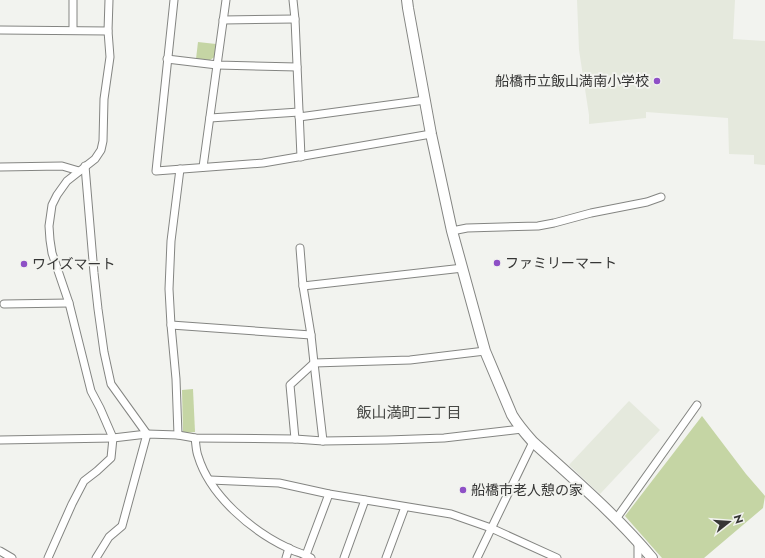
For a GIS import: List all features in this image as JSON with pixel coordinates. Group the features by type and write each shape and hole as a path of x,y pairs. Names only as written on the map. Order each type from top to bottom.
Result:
{"street":[{"path":"73,0 73,30"},
{"path":"48,558 84,481 97,472 110,458 113,438 91,391 69,304 52,253 49,226 52,205 57,195 67,181 95,159 101,150 103,141 104,99 110,57 108,0"},
{"path":"174,0 156,171 263,163 431,134"},
{"path":"204,167 226,0"},
{"path":"293,0 301,157"},
{"path":"407,0 431,134 452,231 485,351 512,414 516,422 533,442 616,518 652,558"},
{"path":"223,20 295,19"},
{"path":"2,30 108,31"},
{"path":"167,59 217,65 297,67"},
{"path":"210,118 299,115 425,100"},
{"path":"2,166 62,166 79,171"},
{"path":"85,166 92,258 104,352 112,384 147,434"},
{"path":"178,435 176,379 169,289 170,253 180,169"},
{"path":"452,231 467,228 538,226 647,202 661,197"},
{"path":"300,248 304,286 312,335 323,441"},
{"path":"304,286 463,268"},
{"path":"4,304 69,304"},
{"path":"171,325 312,335"},
{"path":"295,439 290,385 314,363 410,360 485,351"},
{"path":"616,518 697,405"},
{"path":"0,440 113,438 147,434 178,435 195,438 295,439 323,441 387,440 444,438 522,429"},
{"path":"96,558 109,537 122,526 147,434"},
{"path":"195,438 198,456 221,498 239,515 268,537 309,557 329,494"},
{"path":"477,558 533,442"},
{"path":"210,480 279,483 329,494 452,514 491,528 557,558"},
{"path":"344,558 365,500"},
{"path":"386,558 405,507"},
{"path":"638,541 638,558"},
{"path":"286,558 288,548"},
{"path":"0,551 12,558"}],"shaded area":[{"name":"船橋市立飯山満南小学校","path":"577,0 735,0 733,39 765,41 765,165 754,164 754,155 729,154 728,118 646,112 646,118 589,124 589,115 579,50"},
{"path":"629,401 660,430 600,494 569,465"}],"green space":[{"path":"198,42 216,44 216,56 210,60 196,59"},
{"path":"193,389 195,432 183,433 182,390"},
{"path":"702,416 746,474 765,496 763,508 704,558 662,558 625,516"}],"place":[{"name":"船橋市立飯山満南小学校","path":"657,81"},
{"name":"ファミリーマート","path":"497,263"},
{"name":"ワイズマート","path":"24,264"},
{"name":"船橋市老人憩の家","path":"463,490"}],"district":[{"name":"飯山満町二丁目","path":"409,413"}]}
